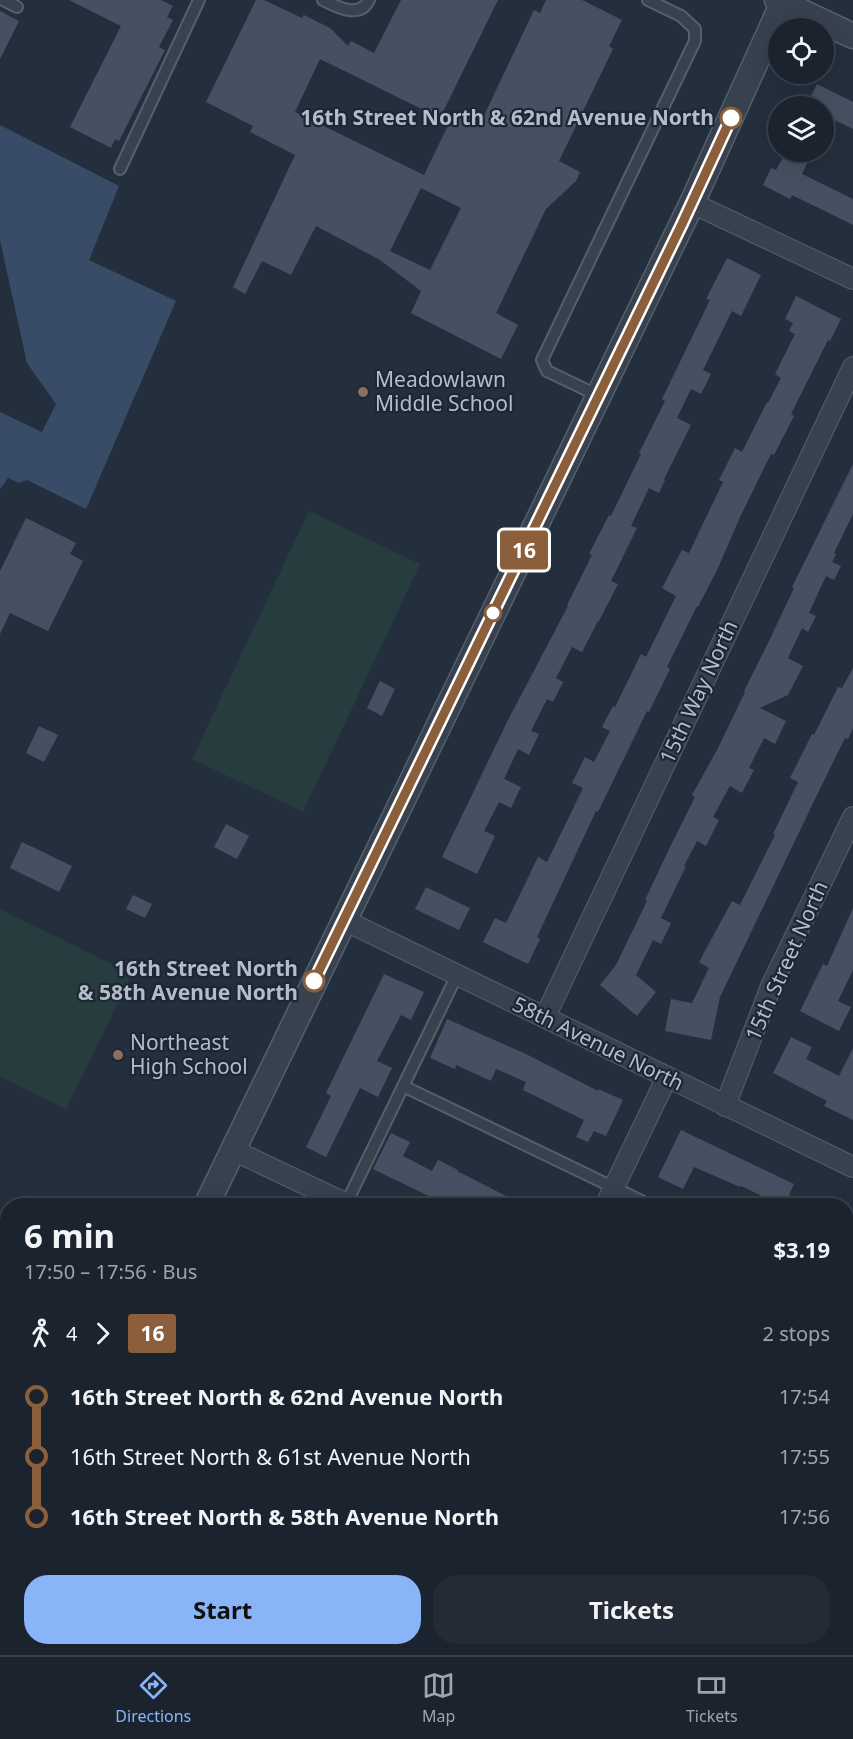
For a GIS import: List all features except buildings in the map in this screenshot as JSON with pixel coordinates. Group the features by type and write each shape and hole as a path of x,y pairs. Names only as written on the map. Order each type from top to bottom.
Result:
{"street":[{"path":"210,1198 692,203 783,1 853,36"},
{"path":"692,203 853,279"},
{"name":"15th Way North","path":"545,1017 853,367"},
{"name":"15th Street North","path":"725,1106 772,984 853,817"},
{"name":"58th Avenue North","path":"344,920 853,1167"},
{"path":"609,1198 667,1077"},
{"path":"233,1150 333,1198"}],"lane":[{"path":"3,0 17,7"},
{"path":"120,169 199,0"},
{"path":"323,0 339,8 356,11 366,6 369,0"},
{"path":"598,396 547,371 543,360 695,41 695,29 681,16 648,0"},
{"path":"351,1198 457,975"},
{"path":"403,1086 635,1198"}],"green space":[{"path":"309,511 420,564 303,812 192,759"},
{"path":"0,909 132,974 66,1109 0,1077"}],"water":[{"path":"0,125 119,186 89,260 176,301 86,509 27,480 19,483 8,478 0,489 0,412 42,432 56,404 27,363 0,240"}],"bus line":[{"name":"16","path":"314,981 682,224 731,118"}],"place":[{"name":"16th Street North & 62nd Avenue North","path":"731,118"},
{"name":"Meadowlawn Middle School","path":"363,392"},
{"name":"16th Street North & 58th Avenue North","path":"314,981"},
{"name":"Northeast High School","path":"118,1055"}]}
